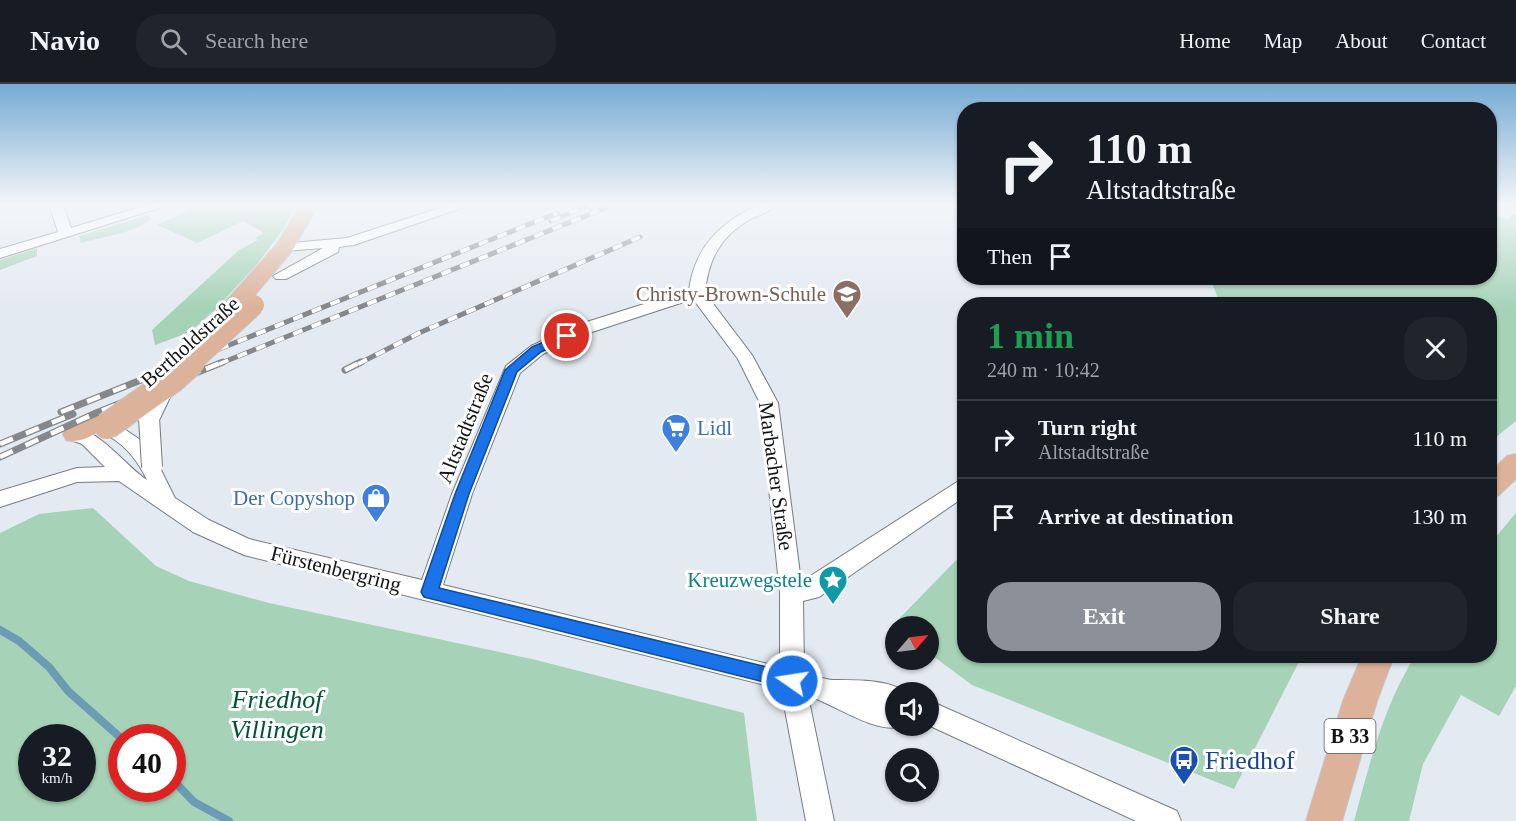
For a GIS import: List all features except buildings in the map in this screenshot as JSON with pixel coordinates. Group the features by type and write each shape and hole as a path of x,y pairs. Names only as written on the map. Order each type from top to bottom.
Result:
{"main road":[{"name":"Bertholdstraße","path":"92,427 181,356 225,316 299,238"},
{"name":"Bertholdstraße","path":"92,427 172,380 255,305 281,276 297,241"},
{"name":"B 33","path":"1325,820 1360,701 1375,663"}],"street":[{"path":"0,254 52,238"},
{"path":"297,241 321,238"},
{"path":"281,276 358,238"},
{"path":"698,293 703,256 715,238"},
{"path":"297,241 349,242"},
{"name":"Altstadtstraße","path":"429,592 462,494 512,370 537,350 583,329 698,293"},
{"name":"Marbacher Straße","path":"698,293 709,313 737,346 758,378 769,403 791,593 792,681 820,821"},
{"path":"166,502 152,467 147,424 156,397 172,380"},
{"path":"92,427 121,432 152,467"},
{"name":"Fürstenbergring","path":"92,427 89,439 123,474 201,526 244,546 792,681 830,691 855,706 885,714"},
{"path":"0,499 77,475 123,474"},
{"path":"791,593 812,590 957,492"},
{"name":"Fürstenbergring","path":"830,691 855,690 885,697"},
{"path":"939,720 1167,821"}],"green space":[{"path":"80,238 100,238 81,243"},
{"path":"187,238 207,238 197,243"},
{"path":"256,238 276,238 258,263 216,309 190,332 155,345 152,330 239,250 258,240"},
{"path":"1497,238 1516,238 1516,421 1497,436 1497,297 1217,297 1213,285 1497,285"},
{"path":"37,248 37,256 0,270 0,260"},
{"name":"Friedhof Villingen","path":"93,508 156,566 189,581 269,603 532,659 744,713 757,821 0,821 0,533 39,514"},
{"path":"1516,513 1516,686 1499,716 1461,695 1423,764 1409,821 1354,821 1386,715 1411,663 1497,663 1497,536"},
{"path":"957,559 957,663 1298,663 1234,789 972,685 939,660 939,616 902,616"}],"waterway":[{"path":"0,630 19,641 49,667 68,691 108,727"},
{"path":"186,794 194,802 229,821"}],"railway":[{"path":"182,364 494,238"},
{"path":"219,364 530,238"},
{"path":"358,364 419,333 637,238"},
{"path":"61,412 186,362"},
{"path":"0,457 96,413 223,362"},
{"path":"345,370 361,362"},
{"path":"0,444 73,414"}],"place":[{"name":"Christy-Brown-Schule","path":"847,320"},
{"name":"Lidl","path":"676,454"},
{"name":"Der Copyshop","path":"376,524"},
{"name":"Kreuzwegstele","path":"833,606"},
{"name":"Friedhof","path":"1184,786"}],"route":[{"path":"567,336 537,350 512,370 462,494 429,592 792,681"}]}
